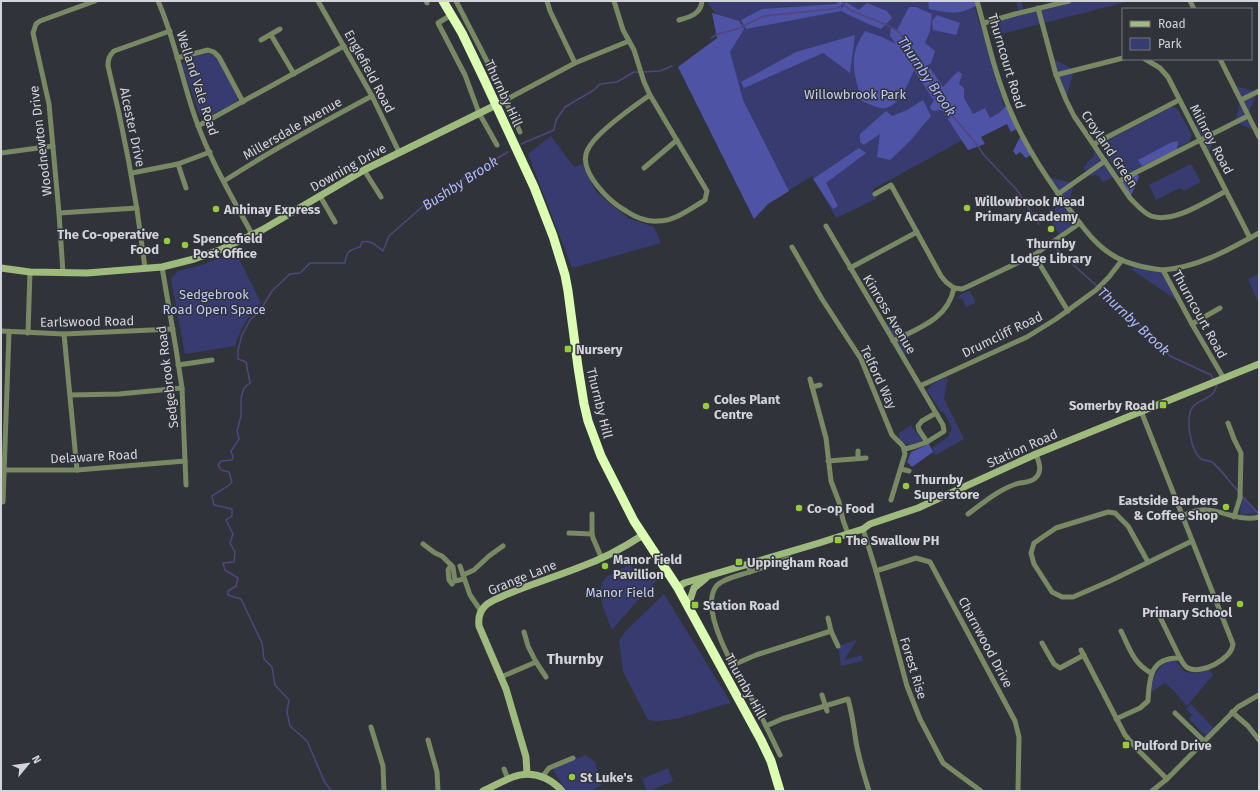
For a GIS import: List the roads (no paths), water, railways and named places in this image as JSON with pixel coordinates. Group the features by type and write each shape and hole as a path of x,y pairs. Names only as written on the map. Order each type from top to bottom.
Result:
{"highway":[{"name":"Thurnby Hill","path":"443,1 471,52 534,187 560,257 568,291 581,389 593,436 608,472 643,535 678,588 761,740 771,761 780,791"}],"street":[{"name":"Woodnewton Drive","path":"63,273 49,104 34,38 34,29 36,24 40,21 95,1"},
{"name":"Welland Vale Road","path":"160,1 198,126 224,181 252,234"},
{"name":"Englefield Road","path":"318,1 372,96 399,152"},
{"path":"456,1 507,100 507,104 520,132"},
{"path":"547,1 550,11 575,63"},
{"path":"614,1 623,30 634,50 650,95 707,191 705,200 702,202 677,216 658,221 644,219 634,215 616,204 590,176 585,162 586,153 594,139 650,95"},
{"path":"679,20 696,14 701,8 702,1"},
{"name":"Thurncourt Road","path":"977,1 1000,86 1028,148 1058,194 1080,223 1103,249 1136,266 1163,270 1223,378"},
{"path":"984,23 1068,1"},
{"name":"Croyland Green","path":"1038,8 1056,75 1069,106 1130,198 1139,208 1151,216 1168,217 1178,215 1226,191"},
{"path":"452,15 438,23 465,75 480,113 497,145"},
{"path":"261,40 280,29"},
{"name":"Alcester Drive","path":"145,269 132,173 108,61 109,56 114,51 170,31"},
{"path":"271,35 294,74"},
{"path":"496,105 575,63 630,41"},
{"path":"198,126 344,46"},
{"path":"177,58 208,50 214,52 219,57 243,102"},
{"path":"1056,75 1122,58"},
{"name":"Milnroy Road","path":"1147,60 1160,68 1168,77 1250,238"},
{"path":"1221,60 1259,137"},
{"path":"1241,100 1259,91"},
{"name":"Millersdale Avenue","path":"224,181 283,144 372,96"},
{"path":"1094,144 1179,100"},
{"name":"Downing Drive","path":"1,268 30,272 110,272 162,267 208,254 252,234 364,170 496,105"},
{"path":"1119,181 1248,116"},
{"path":"644,168 677,140"},
{"path":"1,153 53,146"},
{"path":"132,173 178,164 210,152"},
{"path":"1058,194 1105,161"},
{"path":"178,164 186,188"},
{"path":"364,170 381,197"},
{"path":"875,194 891,185 941,276 954,288 962,289 1034,255 1080,223"},
{"path":"320,196 336,222"},
{"path":"59,213 137,208"},
{"name":"Kinross Avenue","path":"826,226 943,425 944,431 942,434 927,442 905,449"},
{"path":"850,268 917,232"},
{"path":"1163,270 1192,266 1259,233"},
{"name":"Telford Way","path":"792,247 822,299 862,359 892,435 905,449"},
{"path":"1034,255 1068,312"},
{"name":"Drumcliff Road","path":"920,386 934,378 1027,337 1068,312 1096,290 1118,267 1122,260"},
{"name":"Sedgebrook Road","path":"162,267 182,388 186,485"},
{"path":"28,333 30,272"},
{"path":"893,341 940,315 949,303 954,288"},
{"path":"1192,324 1220,308"},
{"name":"Earlswood Road","path":"1,331 64,334 173,329"},
{"path":"3,502 3,449 9,332"},
{"path":"64,334 77,470"},
{"path":"178,365 212,360"},
{"name":"Station Road","path":"678,588 684,583 848,534 863,529 870,524 918,508 1036,454 1259,364"},
{"path":"810,379 826,438 831,482 839,502 842,520 848,534"},
{"path":"812,387 820,384"},
{"path":"70,395 119,394 182,388"},
{"path":"1141,411 1233,644 1233,648 1229,654 1220,661 1207,667 1195,670 1186,667 1158,613"},
{"path":"927,442 918,426 922,421 936,413"},
{"path":"1228,423 1241,453 1240,498 1234,517"},
{"path":"890,500 901,468 905,449"},
{"path":"858,450 858,458"},
{"path":"968,514 1002,491 1015,484 1030,481 1037,476 1040,468 1036,454"},
{"path":"828,461 866,458"},
{"name":"Delaware Road","path":"4,470 77,470 185,461"},
{"path":"901,468 909,471"},
{"path":"1182,516 1192,511 1205,509 1234,517 1254,519 1259,517"},
{"path":"1148,562 1128,526 1115,513 1108,512 1056,528 1034,543 1031,553 1034,564 1052,592 1062,597 1073,597 1110,581 1192,541"},
{"path":"592,514 592,534 602,559"},
{"name":"Forest Rise","path":"863,529 876,571 906,686 920,719 943,763 981,791"},
{"path":"569,533 592,534"},
{"name":"Grange Lane","path":"528,773 526,757 501,677 481,632 478,621 481,611 487,604 513,592 602,559 643,535"},
{"path":"423,544 435,553 442,556 453,567 455,581 474,570 489,556 503,546"},
{"path":"780,755 720,640 713,617 712,599 714,589 725,580 790,558"},
{"name":"Charnwood Drive","path":"876,571 916,558 930,562 1015,721 1019,737 1018,791"},
{"path":"748,564 750,572"},
{"path":"451,565 448,570 449,580 452,584"},
{"path":"460,566 470,595 481,611"},
{"name":"Station Road","path":"688,606 691,595 696,586 711,575"},
{"path":"828,618 831,631 838,646"},
{"path":"733,664 831,631"},
{"path":"1121,631 1134,658 1141,667 1151,673"},
{"path":"524,632 528,646 546,678"},
{"path":"1042,643 1054,664 1060,668 1084,656"},
{"path":"1081,650 1125,735 1167,779"},
{"path":"1116,719 1140,708 1148,701 1151,673 1159,663 1170,658 1180,658"},
{"path":"501,677 536,662"},
{"path":"822,695 827,711"},
{"path":"1152,791 1167,779 1232,712 1259,695"},
{"path":"766,726 782,719 848,698 854,721 856,742 861,765 869,791"},
{"path":"1176,712 1204,741"},
{"path":"1232,712 1248,726 1259,740"},
{"path":"371,727 383,766 384,791"},
{"path":"761,740 770,735"},
{"path":"428,740 437,772 438,791"},
{"path":"542,776 549,768 573,758"},
{"path":"504,769 508,779"},
{"path":"484,791 517,775 528,773 542,776 554,783 562,791"}],"waterway":[{"name":"Bushby Brook","path":"711,38 718,34 737,29 764,16 838,8 843,4 843,1"},
{"name":"Thurnby Brook","path":"843,4 850,10 889,26 900,33 951,114 983,154 1016,189 1039,224"},
{"name":"Bushby Brook","path":"643,72 660,71 672,66"},
{"name":"Bushby Brook","path":"521,144 554,130 556,120 565,107 594,90 600,84 617,82 634,72 640,72"},
{"name":"Bushby Brook","path":"332,791 325,783 307,741 290,726 287,712 289,700 275,685 272,667 264,659 262,643 241,599 228,595 228,591 236,586 238,578 225,570 223,563 234,562 235,552 230,543 233,534 226,520 232,516 232,509 214,505 212,496 232,482 229,472 221,470 218,465 221,461 232,460 233,457 231,451 239,439 237,431 241,416 241,398 244,388 250,383 246,362 238,359 238,350 242,335 250,320 260,311 272,291 290,274 300,273 310,263 345,263 348,253 351,250 360,247 362,242 371,242 383,251 389,236 430,200 508,152"},
{"name":"Thurnby Brook","path":"1054,247 1145,330 1170,356 1211,375 1213,379"},
{"name":"Thurnby Brook","path":"1217,383 1216,389 1213,393 1198,402 1192,408 1189,419 1190,434 1194,448 1200,458 1212,462 1239,492"},
{"name":"Thurnby Brook","path":"1241,495 1259,514"}],"place":[{"name":"Willowbrook Mead Primary Academy","path":"967,208"},
{"name":"Anhinay Express","path":"216,209"},
{"name":"Thurnby Lodge Library","path":"1051,229"},
{"name":"The Co-operative Food","path":"167,241"},
{"name":"Spencefield Post Office","path":"185,245"},
{"name":"Nursery","path":"568,349"},
{"name":"Somerby Road","path":"1163,405"},
{"name":"Coles Plant Centre","path":"706,406"},
{"name":"Thurnby Superstore","path":"906,486"},
{"name":"Eastside Barbers & Coffee Shop","path":"1226,507"},
{"name":"Co-op Food","path":"799,508"},
{"name":"The Swallow PH","path":"838,540"},
{"name":"Uppingham Road","path":"739,562"},
{"name":"Manor Field Pavillion","path":"605,566"},
{"name":"Fernvale Primary School","path":"1240,604"},
{"name":"Station Road","path":"695,605"},
{"name":"Pulford Drive","path":"1126,745"},
{"name":"St Luke's","path":"572,777"}],"district":[{"name":"Thurnby","path":"575,659"}],"park label":[{"name":"Willowbrook Park","path":"855,94"},
{"name":"Sedgebrook Road Open Space","path":"214,302"},
{"name":"Manor Field","path":"620,592"}]}
